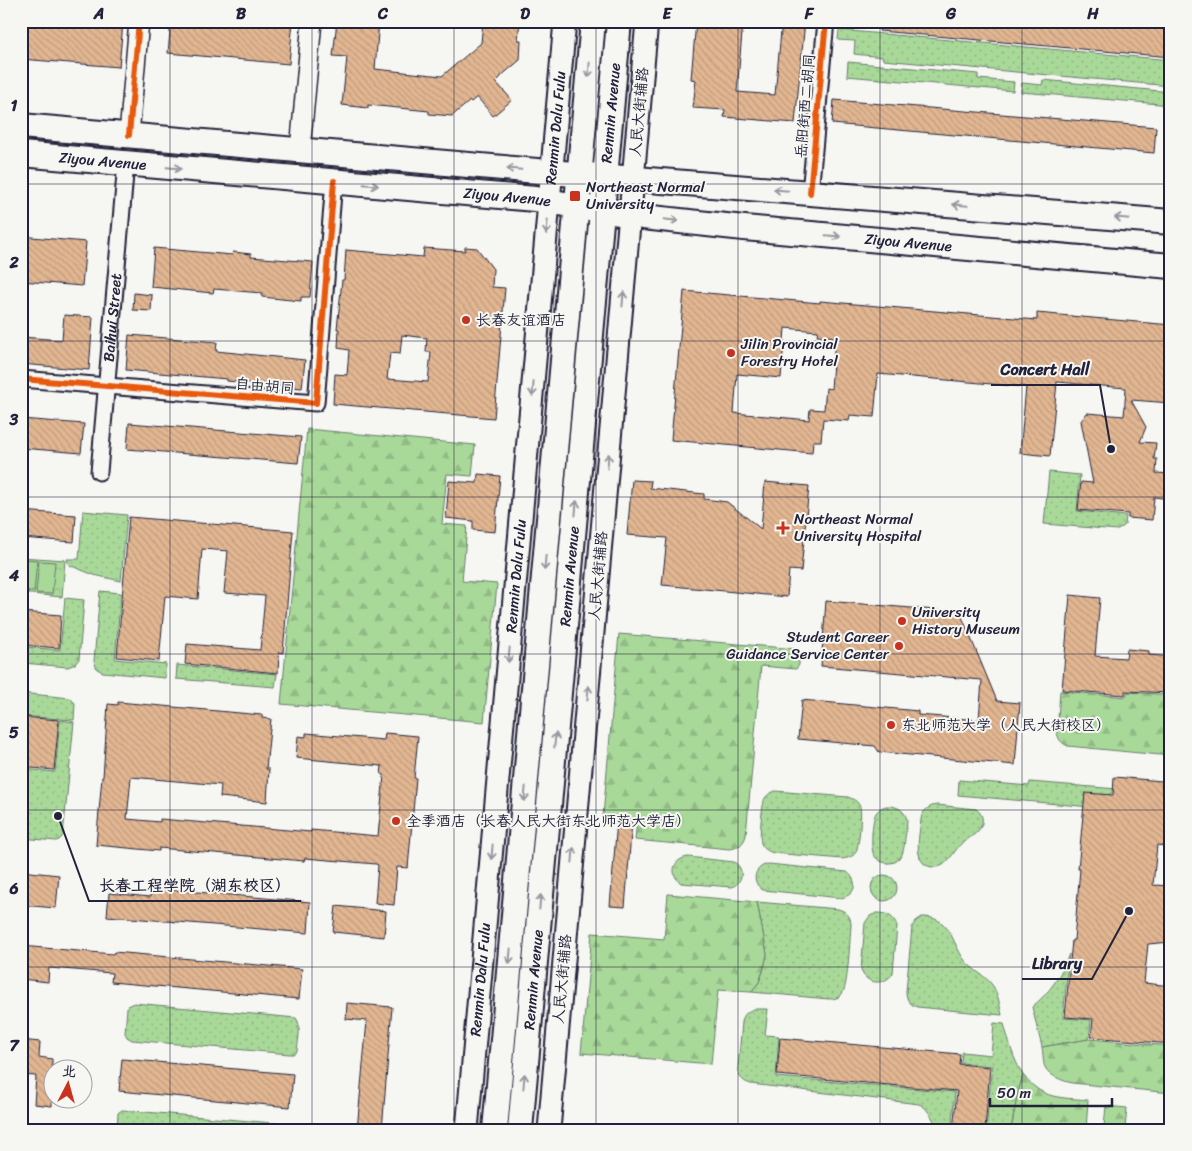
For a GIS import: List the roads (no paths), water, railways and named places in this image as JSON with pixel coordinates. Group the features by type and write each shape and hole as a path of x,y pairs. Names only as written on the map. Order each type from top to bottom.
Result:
{"main road":[{"name":"Renmin Dalu Fulu","path":"467,1130 566,21"},
{"name":"Renmin Avenue","path":"495,1130 593,21"},
{"name":"Renmin Avenue","path":"520,1130 619,21"},
{"name":"人民大街辅路","path":"549,1130 647,21"},
{"name":"Ziyou Avenue","path":"21,126 552,172 1171,222"},
{"name":"Ziyou Avenue","path":"21,154 535,199 630,215 744,228 1171,266"}],"street":[{"path":"129,135 139,21"},
{"path":"300,150 312,21"},
{"name":"岳阳街西二胡同","path":"810,193 826,21"},
{"name":"Baihui Street","path":"99,472 126,163"},
{"name":"自由胡同","path":"21,379 316,403 334,181"}],"place":[{"name":"Northeast Normal University","path":"575,196"},
{"name":"长春友谊酒店","path":"466,320"},
{"name":"Jilin Provincial Forestry Hotel","path":"731,353"},
{"name":"Concert Hall","path":"1111,449"},
{"name":"Northeast Normal University Hospital","path":"783,528"},
{"name":"University History Museum","path":"902,621"},
{"name":"Student Career Guidance Service Center","path":"899,646"},
{"name":"东北师范大学（人民大街校区）","path":"891,725"},
{"name":"长春工程学院（湖东校区）","path":"58,816"},
{"name":"全季酒店（长春人民大街东北师范大学店）","path":"396,821"},
{"name":"Library","path":"1129,911"}]}
